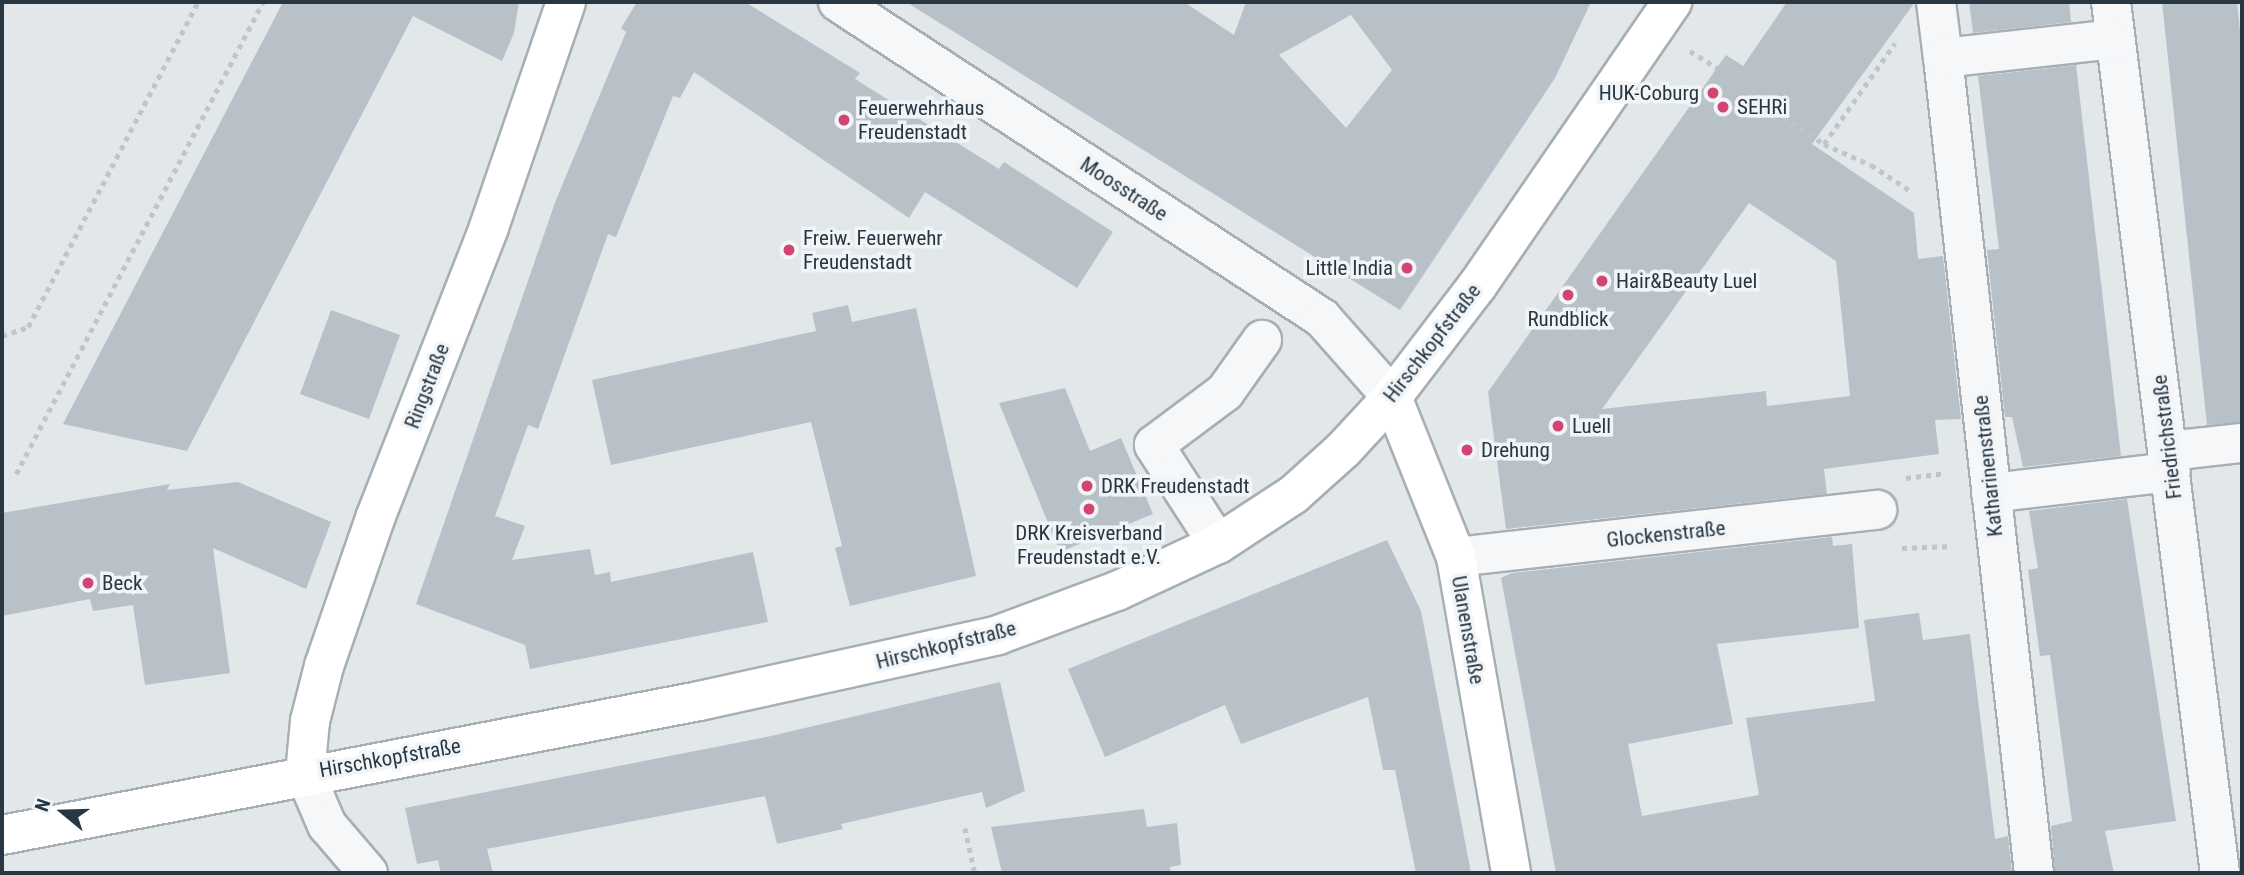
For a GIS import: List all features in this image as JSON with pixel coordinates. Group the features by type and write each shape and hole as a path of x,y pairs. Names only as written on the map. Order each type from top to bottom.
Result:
{"main road":[{"name":"Ringstraße","path":"305,774 310,721 324,666 376,516 489,227 566,2"},
{"name":"Hirschkopfstraße","path":"2,835 305,774 699,701 998,635 1117,591 1218,544 1293,495 1343,450 1392,397 1477,286 1672,2"},
{"name":"Ulanenstraße","path":"1392,397 1456,557 1511,873"}],"street":[{"name":"Moosstraße","path":"838,2 1322,318 1392,397"},
{"name":"Katharinenstraße","path":"1936,2 2034,873"},
{"name":"Friedrichstraße","path":"2111,2 2220,873"},
{"path":"1943,58 2115,39"},
{"path":"1218,544 1154,445 1226,392 1262,340"},
{"path":"1990,480 2170,462 2242,443"},
{"name":"Glockenstraße","path":"1456,557 1877,510"},
{"path":"305,774 327,825 368,873"}],"path":[{"path":"2,336 28,327 198,2"},
{"path":"16,474 264,2"},
{"path":"1824,144 1901,34"},
{"path":"1775,112 1824,144 1871,165 1926,201 1959,200"},
{"path":"1990,480 1876,481 1879,549 1997,544"},
{"path":"965,828 975,873"}],"building":[{"path":"283,2 519,2 514,33 502,61 413,16 187,451 63,424"},
{"path":"637,2 745,2 860,73 855,79 999,169 1004,162 1113,232 1077,288 925,192 909,218 694,72 680,98 673,96 616,237 608,234 538,429 528,425 495,516 525,526 512,560 590,549 595,575 610,572 611,582 753,552 768,622 530,669 525,645 416,604 556,200 626,32 621,28"},
{"path":"906,2 1184,2 1234,35 1246,2 1591,2 1555,78 1400,310","holes":["1351,15 1392,70 1346,128 1279,55"]},
{"path":"1787,2 1915,2 1812,144 1914,213 1918,259 1943,256 1961,419 1935,420 1939,454 1824,469 1827,494 1506,529 1488,392 1726,55 1743,66","holes":["1749,203 1836,261 1850,396 1767,406 1766,391 1602,409"]},
{"path":"1969,2 2069,2 2071,22 1973,33"},
{"path":"2162,2 2237,2 2242,50 2242,422 2207,425"},
{"path":"2076,65 2121,456 2023,467 2012,417 2005,417 1987,250 1999,249 1978,76"},
{"path":"848,305 852,322 916,308 976,576 850,606 835,548 842,546 811,422 611,465 592,380 816,331 812,313"},
{"path":"331,310 400,335 369,419 300,394"},
{"name":"DRK Freudenstadt","path":"1065,388 1090,451 1121,438 1153,514 1060,552 999,403"},
{"path":"238,482 331,522 306,589 213,548 230,673 145,685 133,605 93,611 90,599 2,616 2,513 170,484 167,490"},
{"path":"2127,499 2176,821 2105,831 2114,873 2055,873 2051,826 2072,821 2050,655 2040,656 2028,570 2038,568 2029,511"},
{"path":"1832,537 1833,546 1852,544 1859,628 1717,644 1733,724 1628,744 1642,816 1759,795 1746,718 1875,701 1864,620 1919,613 1923,640 1970,634 1995,839 2008,836 2012,873 1556,873 1501,578 1512,573"},
{"path":"1387,540 1421,611 1471,873 1416,873 1395,770 1383,770 1368,697 1241,744 1225,705 1105,757 1068,669"},
{"path":"1000,682 1025,791 986,808 982,792 841,824 843,829 777,844 765,796 487,849 493,873 441,873 438,860 417,864 405,808 771,736"},
{"path":"1144,809 1147,827 1177,823 1181,865 1170,867 1171,873 1002,873 991,827"}],"place":[{"name":"HUK-Coburg","path":"1713,93"},
{"name":"SEHRi","path":"1723,107"},
{"name":"Feuerwehrhaus Freudenstadt","path":"844,120"},
{"name":"Freiw. Feuerwehr Freudenstadt","path":"789,250"},
{"name":"Little India","path":"1407,268"},
{"name":"Hair&Beauty Luel","path":"1602,281"},
{"name":"Rundblick","path":"1568,295"},
{"name":"Luell","path":"1558,426"},
{"name":"Drehung","path":"1467,450"},
{"name":"DRK Freudenstadt","path":"1087,486"},
{"name":"DRK Kreisverband Freudenstadt e.V.","path":"1089,509"},
{"name":"Beck","path":"88,583"}]}
